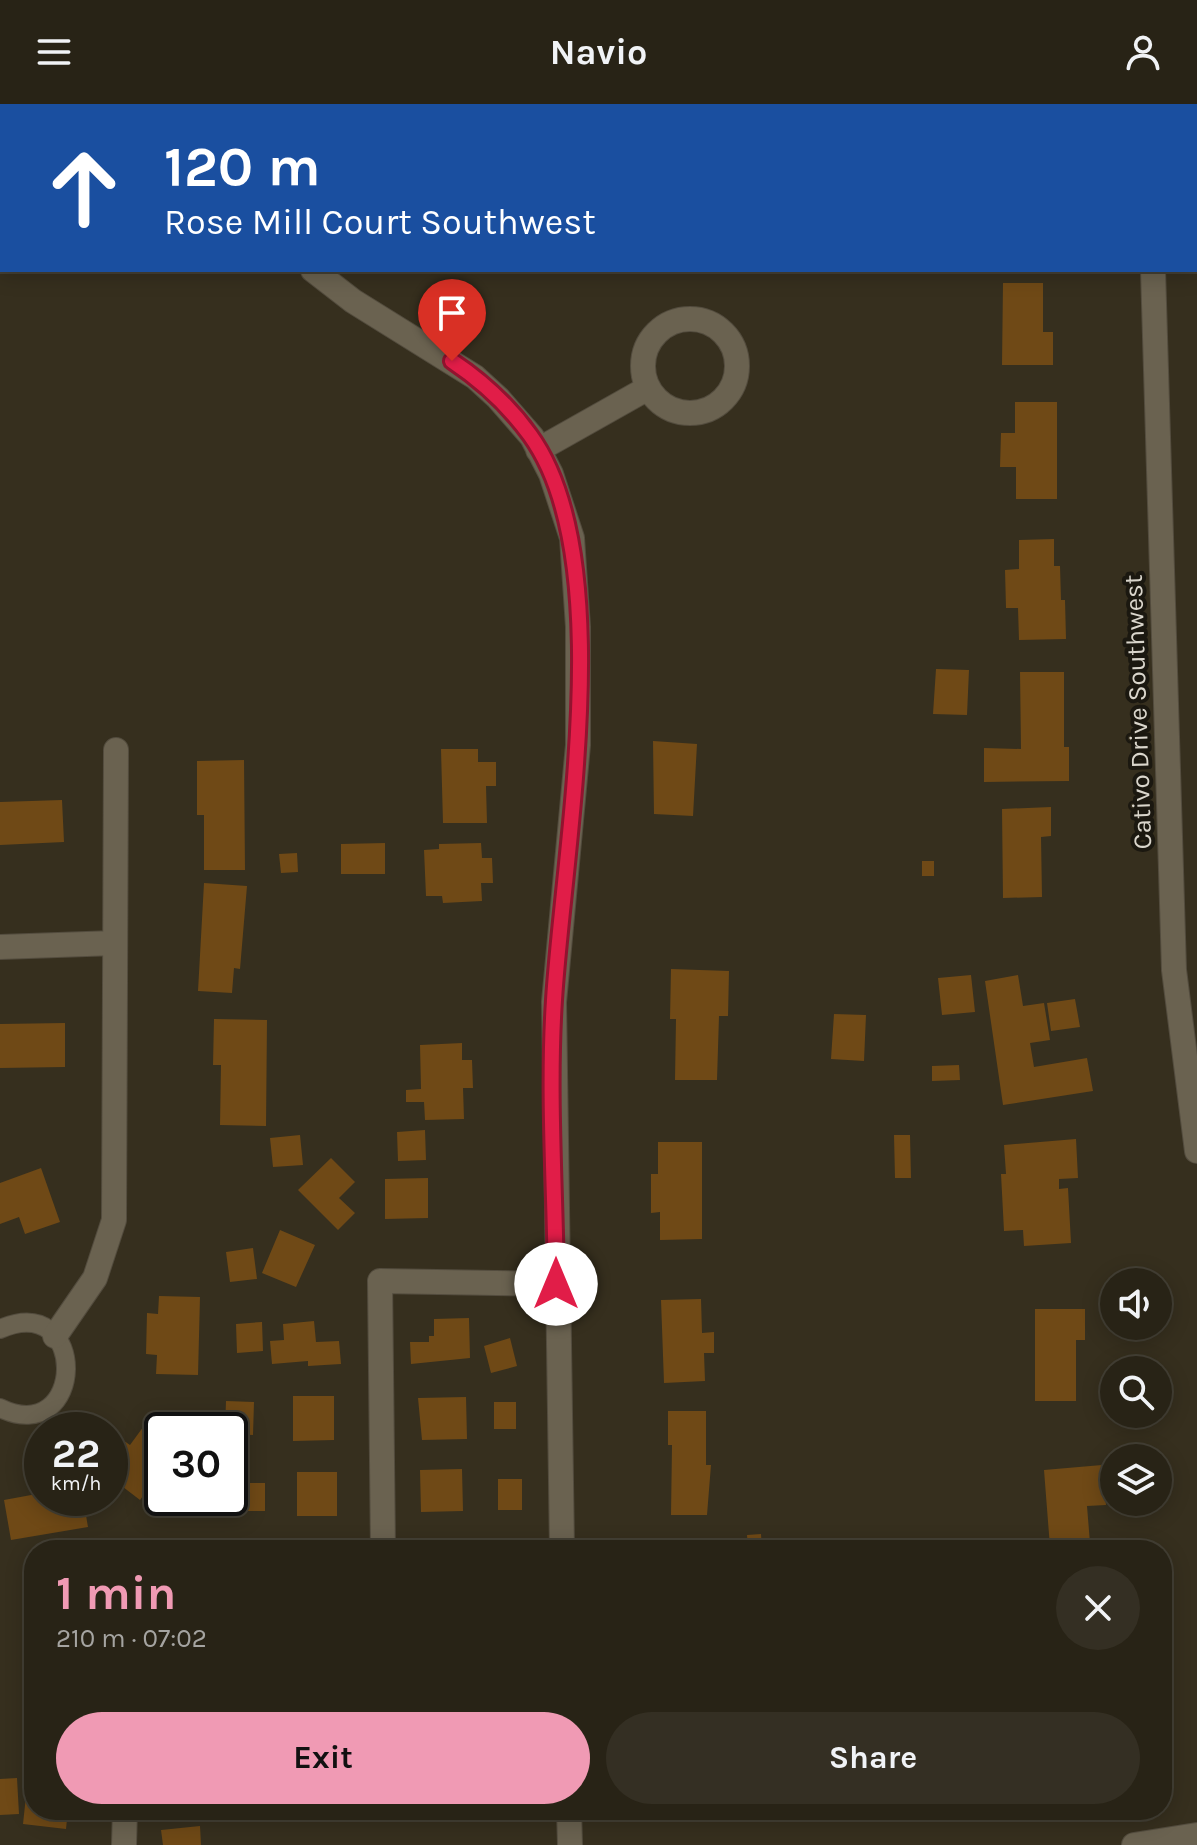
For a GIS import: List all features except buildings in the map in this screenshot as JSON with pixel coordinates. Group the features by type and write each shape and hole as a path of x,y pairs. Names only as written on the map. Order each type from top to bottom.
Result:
{"street":[{"path":"316,272 353,301 475,377 498,398 538,450 551,474 572,538 578,627 578,745 554,1002 562,1540"},
{"name":"Cativo Drive Southwest","path":"1153,272 1174,970 1197,1151"},
{"path":"538,450 648,388"},
{"path":"55,1336 95,1278 114,1220 116,750"},
{"path":"0,947 115,943"},
{"path":"383,1540 380,1281 556,1284"},
{"path":"124,1845 125,1820"},
{"path":"569,1820 570,1845"},
{"path":"1134,1845 1197,1835"}],"lane":[{"path":"0,1329 30,1323 55,1336 64,1347 69,1375 56,1401 31,1414 16,1414 0,1408"}],"route":[{"path":"452,361 498,398 532,437 551,474 572,538 578,627 578,745 554,1002 556,1284"}]}
